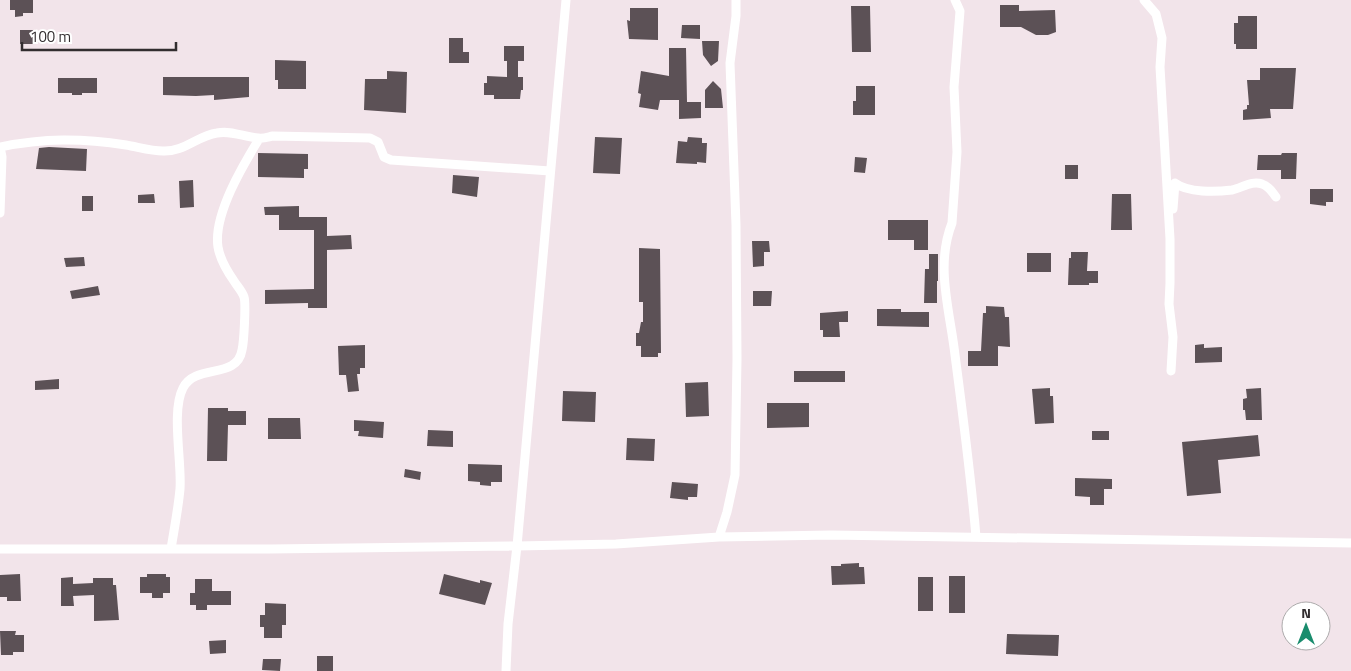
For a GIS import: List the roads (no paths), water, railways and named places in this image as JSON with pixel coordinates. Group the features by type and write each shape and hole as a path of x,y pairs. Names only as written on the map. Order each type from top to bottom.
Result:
{"street":[{"path":"506,671 508,624 518,546 566,0"},
{"path":"719,537 735,475 737,359 730,63 736,16 736,0"},
{"path":"955,0 960,11 954,87 957,152 952,224 944,256 944,283 954,347 976,537"},
{"path":"1144,0 1156,14 1162,38 1160,67 1170,239 1169,304 1173,337 1171,371"},
{"path":"0,213 2,157 0,147 52,139 87,141 166,152 181,150 207,135 219,132 230,132 259,139 273,136 370,138 378,142 384,157 391,160 550,170"},
{"path":"171,549 180,488 178,418 181,394 189,380 214,370 231,367 239,360 242,349 245,298 223,263 218,247 217,232 220,216 244,164 259,139"},
{"path":"1170,239 1175,183 1182,188 1202,191 1233,190 1253,183 1261,183 1269,187 1276,197"},
{"path":"0,549 518,546 616,544 719,537 831,535 1351,543"}]}
